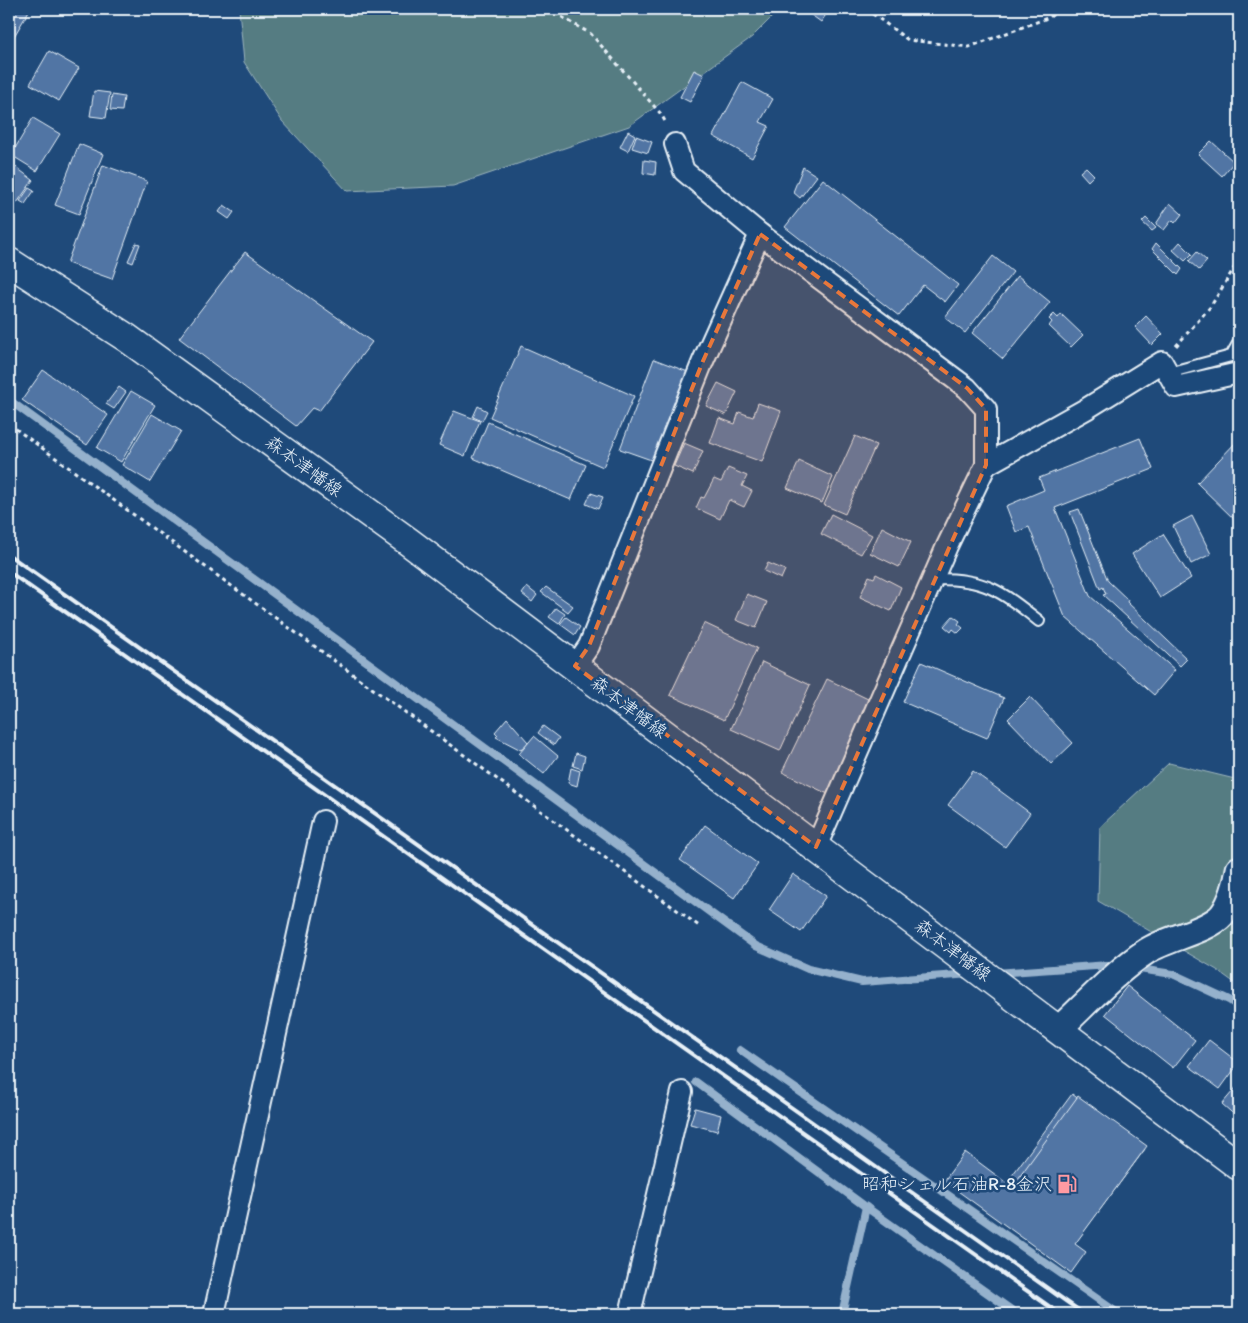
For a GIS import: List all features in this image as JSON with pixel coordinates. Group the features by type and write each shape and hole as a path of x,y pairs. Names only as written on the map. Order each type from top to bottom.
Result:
{"main road":[{"name":"森本津幡線","path":"9,262 127,338 417,548 944,942 1239,1166"}],"street":[{"path":"675,144 684,171 760,234 967,388 986,409 986,465 933,579 816,846"},
{"path":"574,666 589,646 703,361 760,234"},
{"path":"986,465 1165,367 1176,387 1239,373"},
{"path":"214,1314 323,822"},
{"path":"1059,1029 1115,978 1147,952 1176,937 1206,926 1222,915 1238,879 1239,869"},
{"path":"630,1314 682,1092"}],"lane":[{"path":"1165,367 1231,356 1239,342"},
{"path":"933,579 963,578 1004,593 1039,621"}],"path":[{"path":"548,9 591,34 662,114 675,144"},
{"path":"866,9 908,40 969,47 1050,17 1059,9"},
{"path":"1165,367 1211,306 1239,260"},
{"path":"9,424 699,926"}],"highlighted area":[{"path":"760,234 967,388 986,409 986,465 816,847 575,666 589,646 703,361"}],"green space":[{"path":"239,9 780,9 752,37 629,126 453,186 347,191 282,121 244,62"},
{"path":"1169,763 1239,780 1239,986 1217,970 1098,901 1100,827"}],"building":[{"path":"9,9 30,9 9,45"},
{"path":"803,9 827,9 829,10 821,22"},
{"path":"49,51 79,68 59,101 30,84"},
{"path":"694,70 704,75 690,102 680,97"},
{"path":"742,82 773,99 760,122 769,126 752,158 713,136"},
{"path":"94,91 110,93 106,118 90,116"},
{"path":"112,95 124,97 122,111 110,110"},
{"path":"33,118 60,134 37,171 11,155"},
{"path":"628,131 635,135 628,151 620,147"},
{"path":"636,136 652,142 648,153 632,148"},
{"path":"1211,141 1234,162 1222,176 1198,154"},
{"path":"79,144 103,154 79,214 55,205"},
{"path":"644,160 656,162 655,175 643,173"},
{"path":"9,162 33,180 17,203 9,198"},
{"path":"103,165 147,181 112,279 67,263"},
{"path":"803,167 817,176 800,198 793,192"},
{"path":"1086,167 1094,175 1088,181 1080,172"},
{"path":"823,179 958,285 945,302 923,285 899,316 785,227"},
{"path":"29,188 34,191 25,204 20,201"},
{"path":"1170,203 1182,214 1175,223 1172,220 1164,230 1156,224"},
{"path":"224,205 234,212 229,219 219,212"},
{"path":"1146,218 1156,228 1152,231 1142,222"},
{"path":"1180,242 1192,254 1185,261 1173,250"},
{"path":"136,243 140,244 133,263 128,261"},
{"path":"1156,243 1182,269 1178,275 1152,249"},
{"path":"245,252 372,342 319,411 312,408 296,426 179,338"},
{"path":"1197,252 1207,261 1199,270 1189,261"},
{"path":"993,256 1013,272 965,333 945,317"},
{"path":"1018,276 1050,302 1003,359 972,333"},
{"path":"1054,314 1058,318 1061,314 1083,335 1071,347 1049,326 1052,322 1049,319"},
{"path":"1146,316 1163,334 1152,345 1135,327"},
{"path":"521,346 634,396 603,467 490,417"},
{"path":"654,359 688,372 654,461 620,449"},
{"path":"43,370 108,415 87,445 22,400"},
{"path":"718,383 737,392 726,415 706,406"},
{"path":"119,387 126,392 114,409 106,404"},
{"path":"131,391 155,405 121,462 97,448"},
{"path":"758,403 781,411 762,462 710,443 719,418 735,424 739,412 753,417"},
{"path":"478,406 487,411 482,421 473,417"},
{"path":"454,411 480,421 465,456 439,445"},
{"path":"152,414 181,431 150,482 122,465"},
{"path":"488,422 586,465 571,500 473,458"},
{"path":"855,436 876,445 845,514 824,505"},
{"path":"1140,438 1153,469 1055,508 1090,596 1175,670 1154,695 1065,617 1029,527 1016,532 1006,506 1044,490 1039,478"},
{"path":"1239,439 1239,520 1237,522 1197,483"},
{"path":"684,443 703,451 693,474 674,466"},
{"path":"799,461 833,477 822,503 787,488"},
{"path":"728,468 747,476 742,486 752,491 744,507 729,500 720,519 696,508 701,497 704,498 714,479 721,482"},
{"path":"591,493 603,497 598,509 586,504"},
{"path":"1079,509 1108,581 1128,600 1127,602 1187,659 1180,666 1103,595 1106,594 1103,587 1100,589 1070,512"},
{"path":"831,514 872,535 861,554 821,534"},
{"path":"1192,516 1211,554 1191,564 1173,526"},
{"path":"882,527 911,542 899,567 870,553"},
{"path":"1163,534 1191,578 1160,598 1132,554"},
{"path":"768,563 785,570 781,579 764,571"},
{"path":"876,574 901,587 891,611 860,597 869,576 874,578"},
{"path":"527,587 537,595 532,602 522,594"},
{"path":"546,587 573,606 568,612 541,592"},
{"path":"747,594 767,602 756,628 736,620"},
{"path":"556,608 565,614 559,624 549,617"},
{"path":"953,616 960,621 958,624 963,628 958,633 953,629 951,632 944,626"},
{"path":"566,617 580,627 575,635 560,624"},
{"path":"704,623 757,648 724,720 670,695"},
{"path":"762,662 810,685 780,751 731,729"},
{"path":"921,662 1004,698 987,738 903,702"},
{"path":"827,679 872,701 828,794 782,772"},
{"path":"1030,697 1073,743 1051,764 1008,719"},
{"path":"507,718 528,742 521,750 496,737 498,735 495,732"},
{"path":"543,726 559,738 554,745 538,733"},
{"path":"534,736 558,756 544,774 519,754"},
{"path":"576,753 585,756 582,769 573,766"},
{"path":"571,768 580,771 577,786 568,783"},
{"path":"973,771 1030,813 1005,847 948,805"},
{"path":"705,825 758,864 734,898 680,860"},
{"path":"793,874 826,896 801,932 769,910"},
{"path":"1127,986 1195,1040 1173,1068 1105,1014"},
{"path":"1209,1040 1239,1063 1220,1089 1189,1066"},
{"path":"1239,1084 1239,1119 1222,1104"},
{"name":"昭和シェル石油R-8金沢","path":"1072,1094 1145,1149 1076,1242 1002,1189"},
{"name":"昭和シェル石油R-8金沢","path":"1078,1096 1147,1146 1075,1244 1086,1252 1071,1273 944,1181 965,1152 1012,1187"},
{"path":"695,1108 721,1115 717,1131 690,1124"}],"waterway":[{"path":"9,400 756,946 808,969 862,982 971,974"},
{"path":"995,973 1109,965 1118,966"},
{"path":"1132,968 1173,974 1229,1000 1239,1007"},
{"path":"740,1050 1119,1314"},
{"path":"696,1082 866,1207 1017,1314"},
{"path":"842,1314 866,1207"}],"railway":[{"path":"9,555 1084,1314"},
{"path":"9,572 1060,1314"}],"place":[{"name":"昭和シェル石油R-8金沢","path":"1067,1184"}]}
